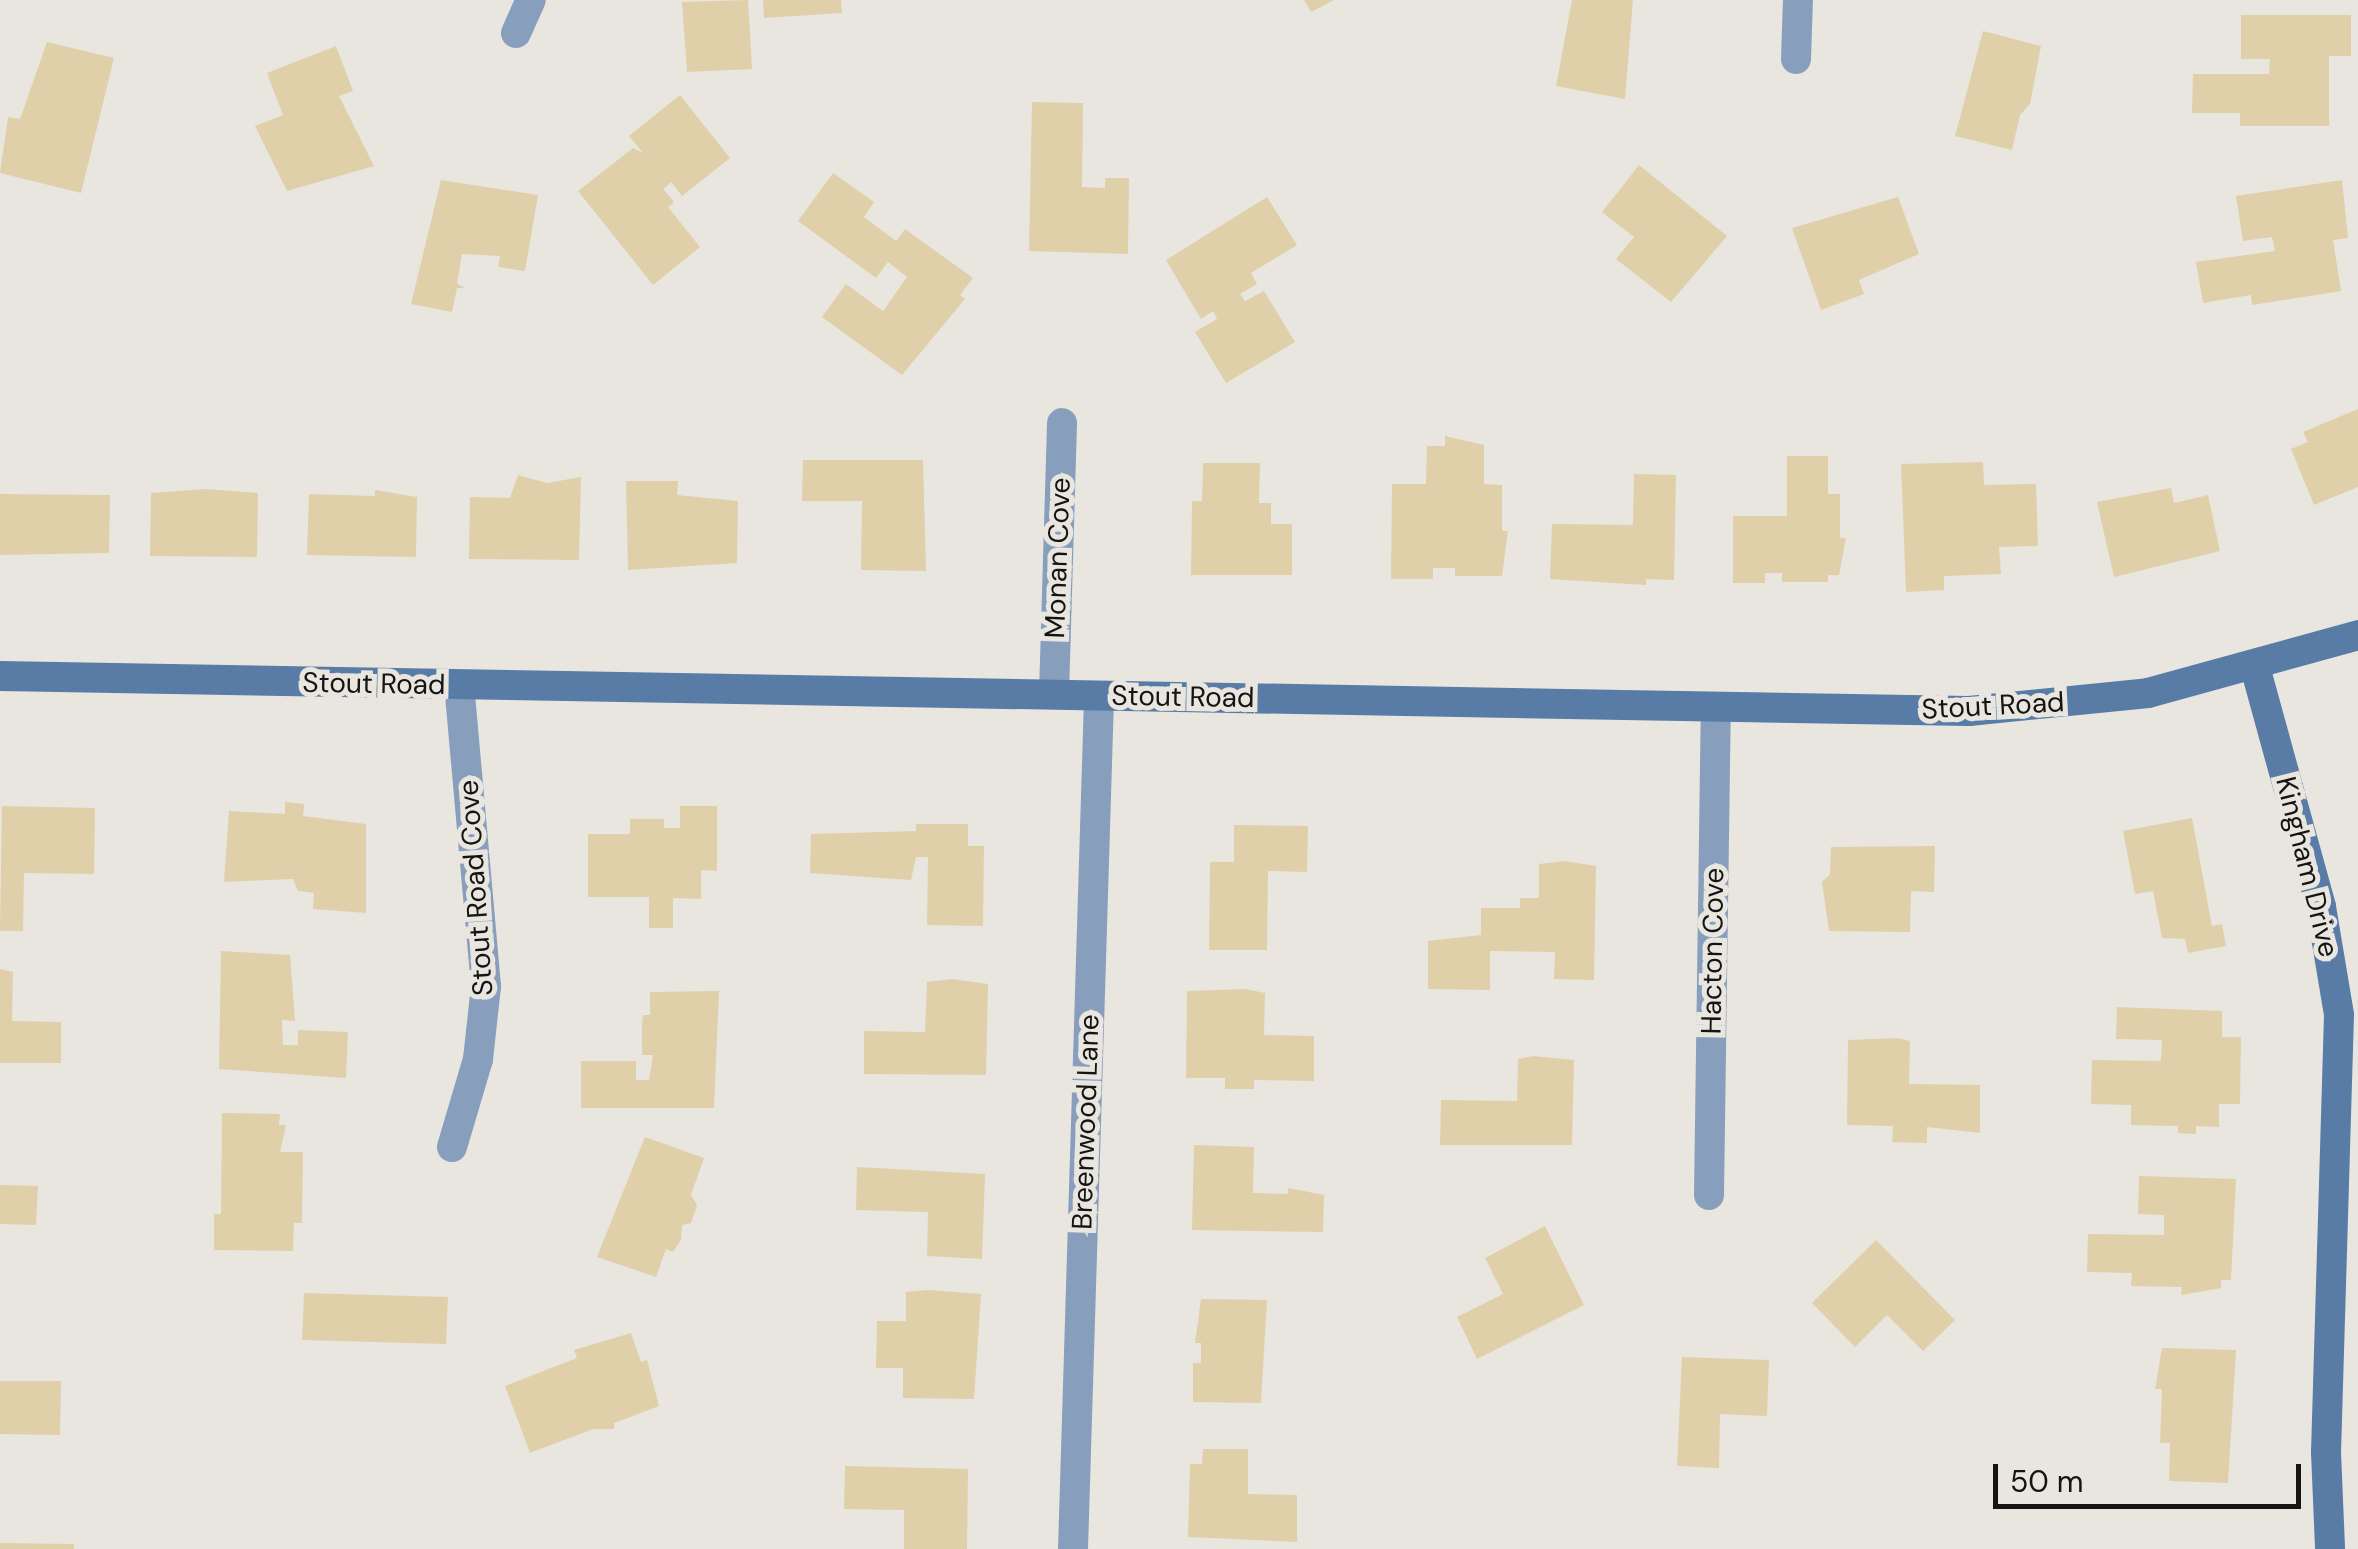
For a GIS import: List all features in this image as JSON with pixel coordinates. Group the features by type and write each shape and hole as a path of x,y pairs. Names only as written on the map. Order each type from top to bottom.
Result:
{"street":[{"path":"516,32 531,0"},
{"path":"1796,58 1798,0"},
{"name":"Monan Cove","path":"1054,694 1062,423"},
{"name":"Stout Road","path":"0,676 1969,711 2148,693 2255,667 2358,635"},
{"name":"Kingham Drive","path":"2255,667 2321,907 2339,1015 2326,1452 2330,1549"},
{"name":"Stout Road Cove","path":"452,1147 478,1059 486,986 459,686"},
{"name":"Breenwood Lane","path":"1073,1549 1099,696"},
{"name":"Hacton Cove","path":"1709,1195 1716,707"}],"building":[{"path":"748,0 752,69 687,72 682,2"},
{"path":"763,0 841,0 842,13 764,18"},
{"path":"1304,0 1334,0 1311,12"},
{"path":"1572,0 1633,0 1625,99 1556,86"},
{"path":"2241,15 2351,15 2351,56 2329,56 2329,126 2240,126 2240,113 2192,113 2193,74 2269,74 2270,59 2241,59"},
{"path":"1983,31 2041,46 2030,104 2020,115 2012,150 1955,136"},
{"path":"47,42 114,58 81,193 0,173 8,117 20,119"},
{"path":"336,46 353,91 339,96 374,166 287,191 255,126 283,115 267,73"},
{"path":"680,95 730,158 682,196 671,182 663,189 674,202 668,207 700,247 653,285 578,191 633,148 643,153 629,136"},
{"path":"1032,102 1083,103 1082,187 1105,188 1105,178 1129,178 1128,254 1029,251"},
{"path":"1639,165 1727,236 1671,302 1616,259 1634,237 1602,212"},
{"path":"833,173 874,202 864,217 896,241 905,229 973,278 960,295 965,299 902,375 822,317 846,284 883,311 907,277 888,262 876,278 798,221"},
{"path":"441,180 538,195 525,271 498,267 500,256 462,254 457,284 465,288 457,288 452,312 411,304"},
{"path":"2342,180 2348,238 2333,240 2341,291 2252,305 2251,295 2203,303 2196,262 2275,251 2272,237 2243,241 2236,196"},
{"path":"1267,197 1297,245 1251,273 1257,284 1240,294 1245,301 1264,291 1295,342 1226,383 1195,332 1217,319 1213,311 1201,319 1166,260"},
{"path":"1898,197 1919,254 1859,280 1864,294 1821,310 1792,228"},
{"path":"2358,409 2358,487 2314,505 2291,449 2308,442 2303,432"},
{"path":"1445,436 1484,445 1484,484 1502,485 1502,531 1508,531 1502,576 1455,576 1455,568 1433,568 1433,579 1391,579 1392,484 1426,484 1427,446 1445,446"},
{"path":"1787,456 1828,456 1828,494 1840,494 1840,538 1846,538 1839,575 1828,575 1828,582 1782,582 1782,573 1765,573 1765,583 1733,583 1733,516 1787,516"},
{"path":"803,460 923,460 926,571 861,570 862,501 802,501"},
{"path":"1983,462 1984,485 2036,484 2038,546 1999,547 2001,574 1944,576 1944,590 1906,592 1901,464"},
{"path":"1203,463 1260,463 1259,503 1271,503 1271,524 1292,524 1292,575 1191,575 1192,501 1202,501"},
{"path":"1634,474 1676,475 1674,580 1646,579 1646,585 1550,579 1552,524 1633,525"},
{"path":"518,475 547,483 581,477 579,560 469,559 470,497 510,498"},
{"path":"626,481 678,481 677,495 738,501 737,563 628,570"},
{"path":"2171,488 2174,503 2208,495 2220,551 2114,577 2097,502"},
{"path":"207,489 258,493 257,557 150,556 151,493"},
{"path":"375,490 417,497 416,557 307,555 309,494 375,496"},
{"path":"0,494 110,495 109,553 0,555"},
{"path":"285,802 304,804 303,816 366,824 366,913 313,909 314,893 298,891 293,879 224,882 229,811 285,814"},
{"path":"2,806 95,808 94,874 24,873 23,931 0,931"},
{"path":"680,806 717,806 717,871 701,870 701,899 673,898 673,928 649,928 649,897 588,897 588,834 630,834 630,819 664,819 664,828 680,828"},
{"path":"2192,818 2212,926 2222,924 2226,946 2188,953 2185,939 2162,938 2153,891 2135,894 2123,831"},
{"path":"916,824 968,824 968,846 984,846 983,926 927,925 928,857 916,857 911,880 810,873 811,834 916,831"},
{"path":"1234,825 1308,826 1307,872 1268,871 1267,950 1209,950 1210,862 1234,862"},
{"path":"1935,846 1934,892 1911,891 1910,932 1829,931 1822,882 1830,874 1831,847"},
{"path":"1565,861 1596,866 1594,980 1554,979 1555,952 1490,951 1490,990 1428,989 1428,941 1481,935 1481,908 1520,908 1520,898 1539,898 1539,864"},
{"path":"221,951 290,955 295,1021 282,1020 283,1045 298,1045 298,1030 348,1032 346,1078 219,1069"},
{"path":"0,969 13,972 12,1021 61,1022 61,1063 0,1063"},
{"path":"952,979 988,984 986,1075 864,1074 864,1031 925,1032 927,982"},
{"path":"1245,989 1265,993 1264,1035 1314,1036 1314,1081 1254,1080 1254,1089 1225,1089 1225,1078 1186,1078 1187,991"},
{"path":"719,991 714,1108 581,1108 581,1061 636,1061 636,1080 649,1080 653,1055 642,1055 642,1024 643,1015 650,1015 650,992"},
{"path":"2117,1007 2222,1011 2222,1037 2241,1037 2240,1104 2219,1104 2219,1127 2196,1126 2196,1134 2178,1133 2178,1126 2131,1125 2131,1105 2091,1104 2092,1060 2161,1061 2162,1040 2116,1039"},
{"path":"1848,1040 1910,1041 1909,1084 1980,1085 1980,1133 1927,1127 1927,1143 1892,1142 1893,1126 1847,1125"},
{"path":"1533,1056 1574,1060 1572,1145 1440,1145 1441,1100 1517,1101 1518,1059"},
{"path":"222,1113 280,1114 279,1125 286,1125 280,1152 303,1152 302,1223 294,1223 293,1251 214,1250 214,1214 221,1214"},
{"path":"645,1137 704,1158 691,1195 697,1205 691,1223 682,1225 681,1240 673,1252 666,1249 656,1277 597,1257"},
{"path":"1194,1145 1254,1147 1253,1193 1288,1194 1288,1188 1324,1195 1323,1232 1192,1230"},
{"path":"857,1167 985,1174 982,1259 927,1256 928,1212 856,1210"},
{"path":"2139,1176 2236,1179 2231,1280 2221,1280 2221,1288 2181,1295 2182,1287 2131,1286 2132,1273 2087,1272 2088,1234 2164,1235 2164,1215 2138,1214"},
{"path":"0,1185 38,1186 36,1225 0,1224"},
{"path":"1545,1226 1584,1305 1477,1359 1457,1317 1503,1294 1485,1258"},
{"path":"1876,1240 1955,1320 1923,1351 1887,1315 1855,1347 1812,1303"},
{"path":"906,1292 981,1294 974,1399 903,1398 903,1368 876,1368 877,1321 906,1321"},
{"path":"304,1293 448,1297 446,1344 302,1340"},
{"path":"1201,1299 1267,1300 1261,1403 1193,1402 1193,1363 1201,1363 1201,1343 1195,1343"},
{"path":"631,1333 641,1362 647,1360 659,1406 614,1423 614,1429 593,1429 530,1453 505,1386 577,1358 574,1350"},
{"path":"2162,1348 2236,1350 2228,1483 2169,1481 2170,1443 2160,1443 2162,1389 2155,1389"},
{"path":"1682,1357 1769,1360 1767,1416 1720,1414 1719,1468 1677,1466"},
{"path":"0,1381 61,1381 60,1435 0,1434"},
{"path":"1203,1449 1248,1449 1248,1494 1297,1495 1297,1542 1188,1537 1190,1464 1202,1464"},
{"path":"845,1466 968,1469 967,1549 904,1549 904,1510 844,1509"},
{"path":"0,1543 74,1544 74,1549 0,1549"}]}
